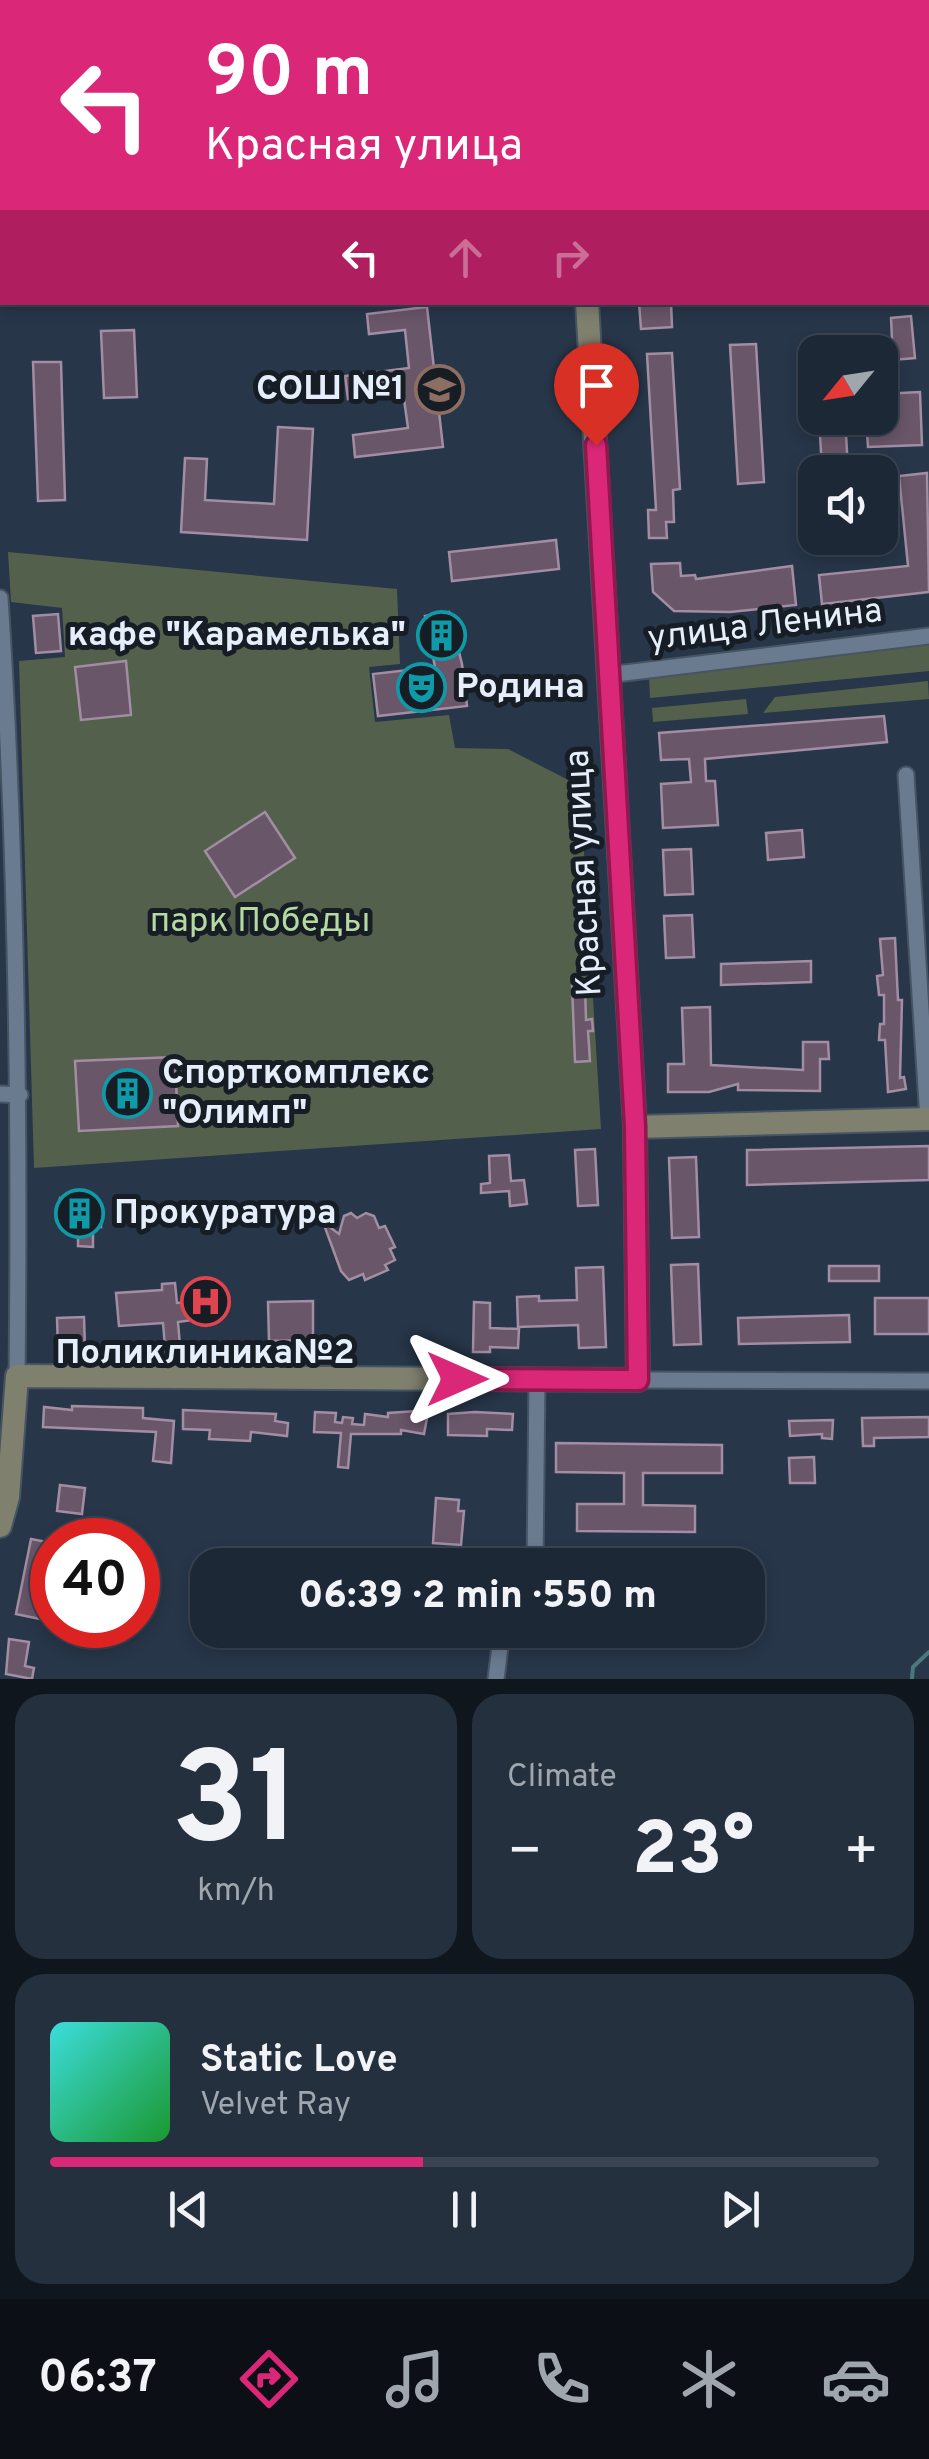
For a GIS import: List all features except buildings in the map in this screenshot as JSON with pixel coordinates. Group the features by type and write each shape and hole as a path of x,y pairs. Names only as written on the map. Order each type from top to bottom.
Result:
{"street":[{"name":"Красная улица","path":"587,305 635,1126 638,1380"},
{"path":"0,598 20,1095 17,1366 8,1497 0,1526"},
{"name":"улица Ленина","path":"608,675 929,636"},
{"path":"635,1126 929,1119 906,775"},
{"path":"0,1094 20,1095"},
{"path":"0,1355 17,1366 536,1379 929,1381"},
{"path":"535,1548 536,1379"},
{"path":"496,1679 500,1648"}],"green space":[{"name":"парк Победы","path":"8,552 397,589 400,664 369,667 375,722 449,715 455,748 508,749 580,786 601,1129 34,1168 19,661 65,657 62,608 11,602"},
{"path":"929,643 929,671 650,698 649,676"},
{"path":"928,681 929,699 763,713 775,697"},
{"path":"746,699 748,714 653,722 652,708"}],"waterway":[{"path":"912,1679 913,1667 929,1652"}],"place":[{"name":"СОШ №1","path":"440,390"},
{"name":"кафе \"Карамелька\"","path":"441,636"},
{"name":"Родина","path":"421,688"},
{"name":"Спорткомплекс \"Олимп\"","path":"127,1094"},
{"name":"Прокуратура","path":"79,1214"},
{"name":"Поликлиника№2","path":"205,1302"}],"route":[{"path":"457,1379 638,1380 635,1126 596,445"}]}
